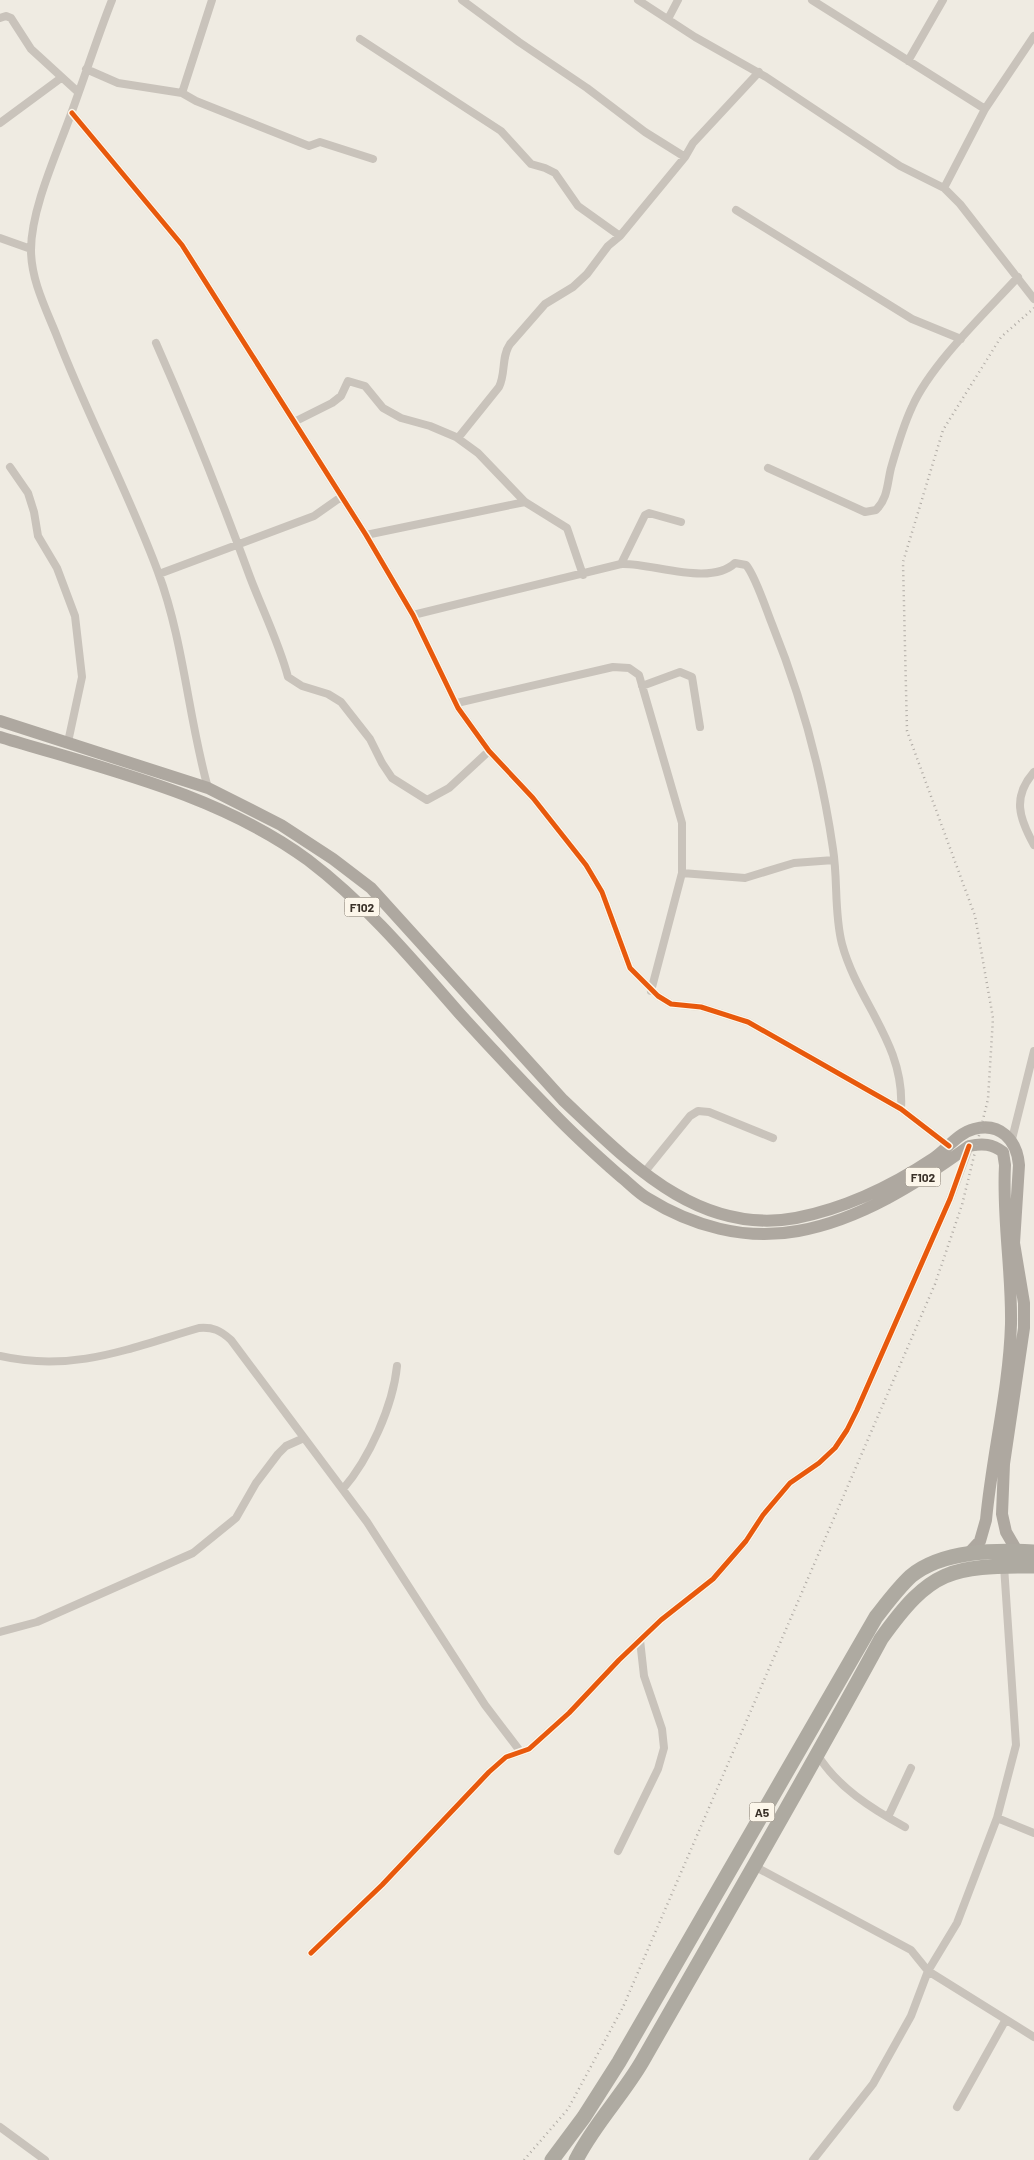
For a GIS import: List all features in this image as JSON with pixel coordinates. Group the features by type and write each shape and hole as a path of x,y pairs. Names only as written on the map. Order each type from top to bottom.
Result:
{"highway":[{"name":"A5","path":"552,2160 584,2117 619,2062 836,1682 876,1617 912,1576 927,1566 968,1554 1017,1551 1034,1552"},
{"name":"A5","path":"576,2160 590,2135 633,2077 881,1639 916,1594 940,1578 960,1570 1004,1566 1034,1566"},
{"path":"836,1682 853,1690"}],"main road":[{"name":"F102","path":"0,721 208,788 281,825 333,859 371,888 563,1100 644,1174 656,1183 700,1207 721,1213 766,1220 796,1218 850,1204 892,1184 936,1157 972,1129 1000,1130 1012,1139"},
{"name":"F102","path":"0,737 188,796 234,817 307,860 371,915 467,1022 583,1144 644,1197 693,1222 717,1229 766,1234 798,1231 839,1220 896,1193 969,1146"},
{"path":"1012,1139 1018,1155 1019,1165 1014,1242 1024,1302 1024,1328 1004,1464 1002,1514 1006,1532 1017,1551"},
{"path":"968,1554 980,1541 986,1520 1009,1358 1011,1323 1006,1244 1005,1158 1003,1152 995,1146 983,1143 969,1146"},
{"path":"644,1197 656,1183"}],"street":[{"path":"112,0 72,113 48,172 33,229 31,250 33,271 68,364 130,499 159,574 176,629 193,722 208,788"},
{"path":"182,93 212,0"},
{"path":"462,0 518,42 587,88 645,132 685,157"},
{"path":"638,0 759,72 900,166 944,188 960,204 1034,299"},
{"path":"668,19 678,0"},
{"path":"812,0 985,109"},
{"path":"908,61 943,0"},
{"path":"0,18 6,16 10,18 31,48 78,92"},
{"path":"944,188 985,109 1034,36"},
{"path":"360,39 501,131 531,164 555,173 568,188 578,206 620,236"},
{"path":"86,69 118,83 182,93 196,101 309,146 320,142 373,159"},
{"path":"458,438 499,387 504,378 506,350 510,344 545,304 573,287 587,274 608,246 620,236 685,157 693,143 759,72"},
{"path":"0,123 61,78"},
{"path":"72,113 182,245 366,535 413,615 462,714 489,751 533,798 586,865 602,892 630,968 651,991 671,1004 701,1007 748,1022 901,1109 949,1146"},
{"path":"736,210 912,319 961,339"},
{"path":"0,238 31,250"},
{"path":"768,468 865,512 876,510 886,497 900,438 912,405 928,380 961,339 1018,277"},
{"path":"156,343 189,418 282,655 288,677 302,686 328,694 341,702 370,738 382,763 392,778 427,800 450,788 489,751"},
{"path":"294,422 332,403 341,396 348,381 365,386 383,408 400,418 430,426 458,438 478,453 524,502 567,528 583,575"},
{"path":"10,468 28,493 34,512 38,536 57,568 75,616 82,677 68,742"},
{"path":"159,574 314,516 341,497"},
{"path":"366,535 524,502"},
{"path":"621,564 646,515 650,513 681,522"},
{"path":"413,615 583,575 621,564 670,572 710,572 729,569 735,563 741,563 750,568 792,676 824,796 834,860 841,941 854,974 894,1055 900,1073 901,1109"},
{"path":"457,703 613,667 629,668 639,675 682,823 682,873 651,991"},
{"path":"642,686 680,672 686,672 692,676 700,727"},
{"path":"1034,772 1026,781 1019,797 1020,814 1034,845"},
{"path":"682,873 745,878 794,864 834,860"},
{"path":"1012,1139 1034,1051"},
{"path":"644,1174 690,1116 698,1111 708,1112 773,1138"},
{"path":"311,1953 382,1885 489,1772 506,1757 529,1749 569,1714 640,1640 680,1604 712,1579 746,1542 763,1515 790,1483 819,1463 835,1448 848,1430 950,1199 969,1146"},
{"path":"0,1356 41,1362 75,1361 128,1349 199,1328 211,1327 220,1330 231,1340 343,1489 388,1554 485,1705 520,1751"},
{"path":"343,1489 356,1474 378,1430 397,1366"},
{"path":"0,1632 37,1622 193,1553 236,1518 256,1482 278,1454 286,1446 304,1438"},
{"path":"813,2160 873,2084 911,2016 928,1971 957,1922 997,1818 1016,1745 1004,1566"},
{"path":"618,1851 658,1769 664,1748 662,1730 644,1676 640,1640"},
{"path":"817,1754 827,1770 850,1792 905,1827"},
{"path":"888,1817 911,1768"},
{"path":"997,1818 1034,1833"},
{"path":"754,1866 911,1950 928,1971 1005,2021 1034,2037"},
{"path":"958,2107 1005,2021"},
{"path":"0,2127 45,2160"}],"railway":[{"path":"524,2160 568,2109 623,2007 935,1284 962,1205 988,1099 993,1018 975,916 907,731 903,562 943,430 1001,337 1034,308"}],"cycle path":[{"path":"72,113 182,245 366,535 413,615 458,708 489,751 533,798 586,865 602,892 630,968 658,996 671,1004 701,1007 748,1022 901,1109 949,1146"},
{"path":"311,1953 382,1885 489,1772 506,1757 529,1749 569,1713 619,1660 661,1620 713,1579 746,1541 763,1515 790,1483 819,1463 835,1448 857,1410 950,1199 969,1146"}]}
